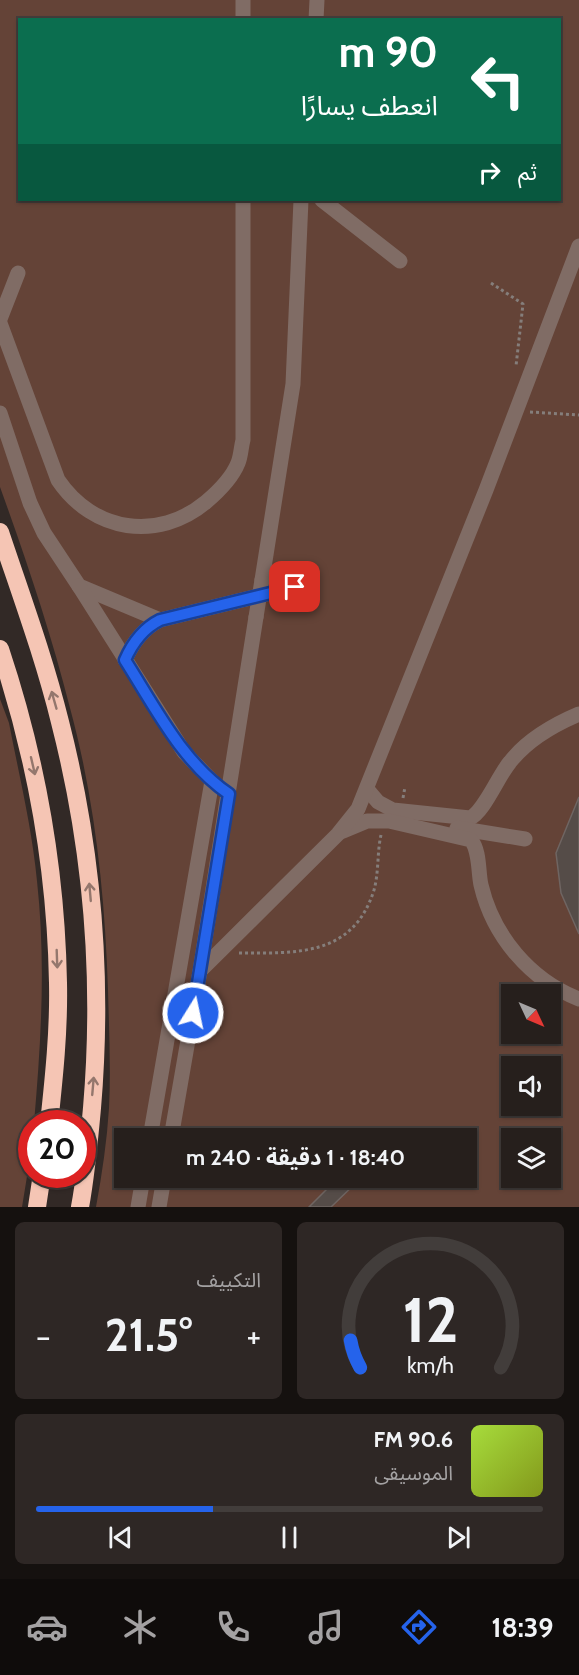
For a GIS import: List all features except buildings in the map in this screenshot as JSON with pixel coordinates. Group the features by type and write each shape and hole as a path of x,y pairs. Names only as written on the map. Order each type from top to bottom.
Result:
{"highway":[{"path":"0,532 60,721 75,790 88,869 95,956 95,1065 80,1207"},
{"path":"0,649 23,722 38,788 51,868 58,984 56,1057 50,1110"},
{"path":"37,1207 40,1188"}],"street":[{"path":"243,0 243,18"},
{"path":"316,18 317,0"},
{"path":"18,273 0,321 58,480 75,502 90,514 125,526 143,527 160,524 196,511 228,480 239,462 243,440 243,201"},
{"path":"173,1128 201,971 293,384 301,201"},
{"path":"323,201 400,261"},
{"path":"201,971 338,834 357,809 486,490 579,246"},
{"path":"0,414 30,503 54,551 79,586 184,752 212,781 229,794"},
{"path":"79,586 160,620"},
{"path":"125,660 146,630 160,620 295,587"},
{"path":"429,822 475,816 481,810 493,786 510,761 532,740 557,724 579,714"},
{"path":"152,1128 212,781"},
{"path":"367,789 378,802 393,810 400,817"},
{"path":"338,834 367,821 389,821 400,817 525,839"},
{"path":"429,822 471,840 475,849 484,898 493,921 506,943 542,978 563,992 579,999"},
{"path":"138,1207 141,1188"},
{"path":"159,1207 162,1188"}],"path":[{"path":"491,283 523,304 515,372"},
{"path":"515,412 579,415"},
{"path":"219,953 297,953 320,947 340,936 357,920 370,900 376,878 381,835 397,839 405,787"}],"shaded area":[{"path":"0,0 579,0 579,1207 96,1207 107,1133 110,1079 107,954 101,883 92,813 79,743 38,596 0,487"},
{"path":"0,699 9,723 35,861 40,911 42,1002 35,1110 18,1110 18,1188 25,1188 22,1207 0,1207"}],"route":[{"path":"193,1013 229,794 212,781 184,752 125,660 146,630 160,620 295,587"}]}
